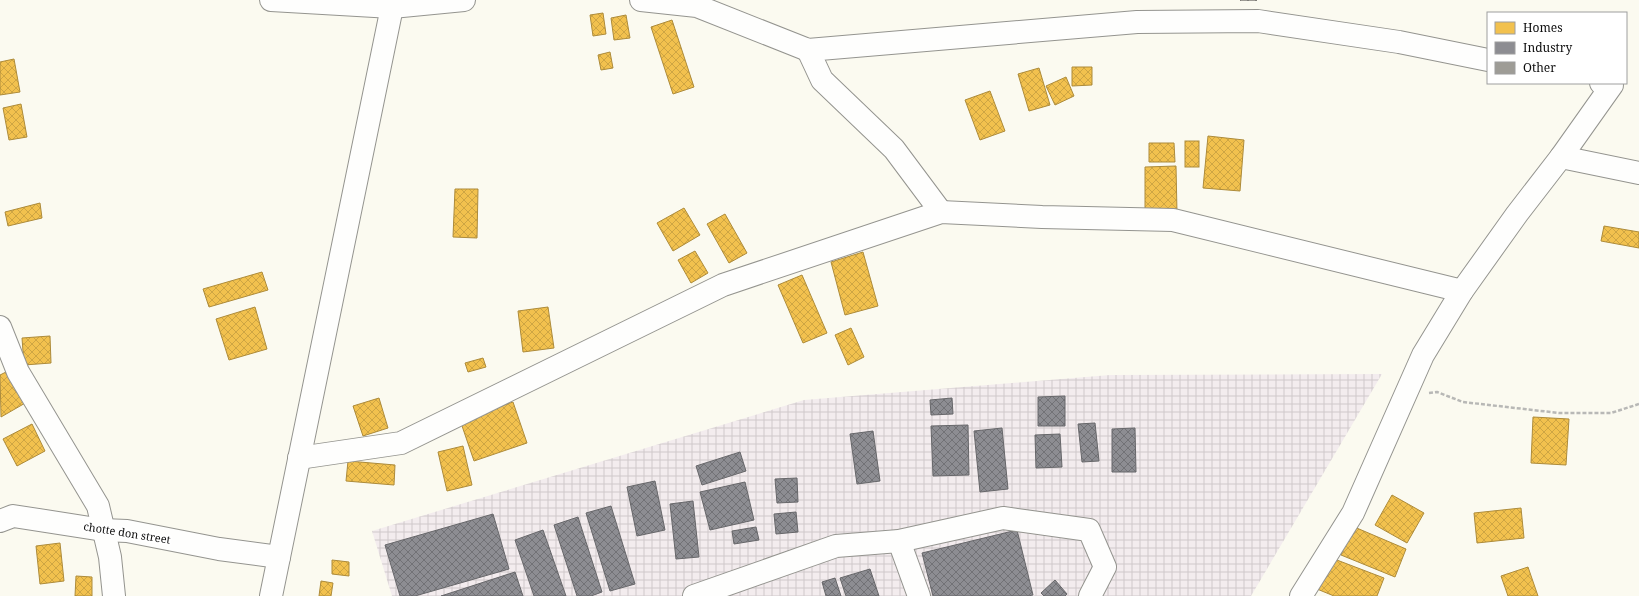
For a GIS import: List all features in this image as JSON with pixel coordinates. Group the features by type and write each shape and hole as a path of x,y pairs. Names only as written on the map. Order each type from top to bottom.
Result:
{"street":[{"path":"271,0 392,7 464,0"},
{"path":"641,0 697,6 808,50 1138,22 1258,21 1399,42 1487,60"},
{"path":"271,596 392,7"},
{"path":"808,50 822,80 894,149 941,212"},
{"path":"1301,596 1353,514 1422,355 1462,291 1612,85 1606,84"},
{"path":"1561,157 1639,173"},
{"path":"299,458 401,443 724,286 941,212 1042,217 1173,220 1462,291"},
{"path":"0,327 18,372 98,506 110,557 114,596"},
{"name":"chotte don street","path":"0,521 13,516 103,530 127,531 219,549 279,557"},
{"path":"694,596 836,546 899,541 1003,518 1090,530 1105,567 1090,596"},
{"path":"899,541 919,596"}],"path":[{"path":"1403,396 1437,392 1463,402 1559,413 1611,413 1639,404"}],"shaded area":[{"path":"1382,374 1251,596 392,596 372,531 804,400 1110,375"}],"building: Homes":[{"path":"603,13 606,34 593,36 590,15"},
{"path":"626,15 630,38 614,40 611,18"},
{"path":"672,20 694,87 673,94 651,27"},
{"path":"610,52 613,68 601,70 598,55"},
{"path":"14,59 20,92 0,95 0,62"},
{"path":"1072,67 1092,67 1092,85 1072,86"},
{"path":"1039,68 1050,105 1029,111 1018,74"},
{"path":"1066,77 1074,96 1055,105 1046,86"},
{"path":"990,91 1005,131 980,140 965,100"},
{"path":"21,104 27,137 9,140 3,108"},
{"path":"1208,136 1244,140 1240,191 1203,188"},
{"path":"1185,141 1199,141 1199,167 1185,167"},
{"path":"1149,143 1174,143 1175,162 1149,162"},
{"path":"1176,166 1177,213 1145,213 1145,167"},
{"path":"455,189 478,189 477,238 453,237"},
{"path":"40,203 42,218 8,226 5,212"},
{"path":"684,208 700,235 673,251 657,223"},
{"path":"725,214 747,253 729,263 707,224"},
{"path":"1604,226 1639,232 1639,248 1601,241"},
{"path":"695,251 708,273 691,283 678,260"},
{"path":"863,252 878,306 845,315 831,262"},
{"path":"262,272 268,290 209,307 203,289"},
{"path":"802,275 827,333 803,343 778,285"},
{"path":"255,307 267,349 229,360 216,319"},
{"path":"548,307 554,348 523,352 518,311"},
{"path":"851,328 864,357 848,365 835,335"},
{"path":"50,336 51,363 24,365 22,338"},
{"path":"483,358 486,367 468,372 465,363"},
{"path":"10,370 27,402 1,417 0,375"},
{"path":"379,398 388,428 363,436 353,406"},
{"path":"513,402 527,443 474,461 460,420"},
{"path":"1533,417 1569,419 1566,465 1531,463"},
{"path":"32,424 45,451 17,466 3,439"},
{"path":"463,446 472,485 447,491 438,452"},
{"path":"348,461 395,465 394,485 346,481"},
{"path":"1392,495 1424,513 1407,543 1375,525"},
{"path":"1521,508 1524,538 1477,543 1474,513"},
{"path":"1352,526 1406,549 1395,577 1341,555"},
{"path":"60,543 64,581 40,584 36,546"},
{"path":"1329,557 1384,578 1377,596 1334,596 1317,589"},
{"path":"332,560 349,562 349,576 332,574"},
{"path":"1528,567 1538,596 1508,596 1501,576"},
{"path":"76,576 92,577 92,596 75,596"},
{"path":"321,581 333,583 331,596 319,596"}],"building: Industry":[{"path":"1065,396 1065,426 1038,426 1038,397"},
{"path":"952,398 953,414 931,415 930,400"},
{"path":"1095,423 1099,461 1082,462 1078,424"},
{"path":"968,425 969,475 933,476 931,426"},
{"path":"1002,428 1008,489 980,492 974,431"},
{"path":"1135,428 1136,472 1112,472 1112,429"},
{"path":"873,431 880,481 857,484 850,434"},
{"path":"1060,434 1062,467 1036,468 1035,435"},
{"path":"740,452 746,471 702,485 696,466"},
{"path":"797,478 798,502 777,503 775,479"},
{"path":"655,481 665,530 637,536 627,487"},
{"path":"745,482 754,520 710,530 700,492"},
{"path":"693,501 699,557 676,559 670,504"},
{"path":"611,506 635,584 610,591 586,513"},
{"path":"796,512 798,532 776,534 774,514"},
{"path":"493,514 509,569 415,596 400,596 385,545"},
{"path":"578,517 602,592 591,596 577,596 554,525"},
{"path":"756,527 759,540 734,544 732,531"},
{"path":"543,530 566,596 534,596 515,540"},
{"path":"1017,530 1033,595 933,596 922,553"},
{"path":"870,569 879,596 846,596 840,578"},
{"path":"515,572 523,596 441,596"},
{"path":"835,578 841,596 826,596 822,582"},
{"path":"1055,580 1067,594 1065,596 1044,596 1041,593"}],"building: Other":[{"path":"1257,0 1257,1 1240,1"}]}
